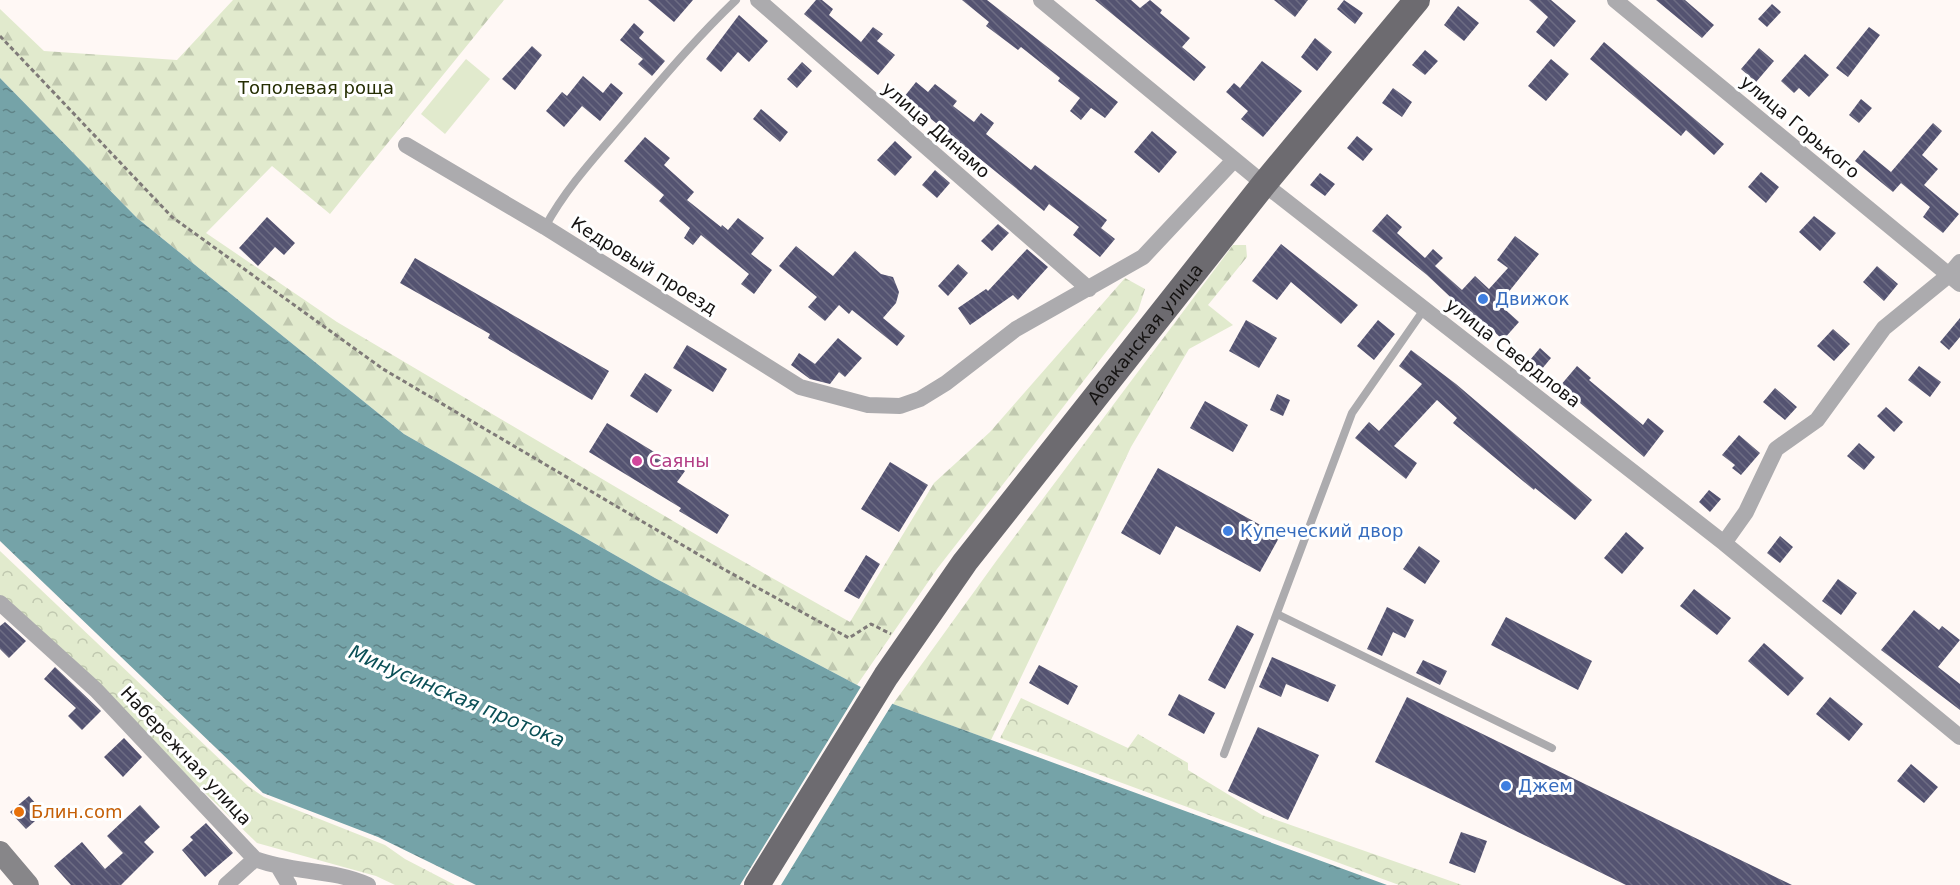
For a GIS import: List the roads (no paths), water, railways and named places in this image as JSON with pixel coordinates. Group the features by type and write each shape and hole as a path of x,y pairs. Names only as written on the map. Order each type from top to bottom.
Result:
{"main road":[{"name":"Абаканская улица","path":"757,885 886,676 965,562 1264,184 1417,0"},
{"path":"0,852 28,885"}],"street":[{"name":"улица Свердлова","path":"1041,0 1234,160 1724,543 1960,737"},
{"name":"улица Горького","path":"1615,0 1956,274"},
{"name":"улица Динамо","path":"762,1 1089,289"},
{"name":"Кедровый проезд","path":"406,145 545,227 800,387 868,405 900,406 920,399 946,383 1016,329 1089,289"},
{"path":"1089,289 1143,257 1234,160"},
{"path":"1724,543 1746,512 1776,449 1817,420 1884,328 1956,274"},
{"name":"Набережная улица","path":"0,603 96,690 255,859 279,868 352,878 368,885"},
{"path":"226,885 255,859"},
{"path":"279,868 289,885"}],"lane":[{"path":"545,227 555,209 595,156 711,23 736,0"},
{"path":"1224,754 1352,413 1425,308"},
{"path":"1276,614 1552,748"}],"water":[{"name":"Минусинская протока","path":"0,78 137,218 404,434 655,578 893,704 1387,885 476,885 378,837 263,793 0,541"}],"place":[{"name":"Движок","path":"1483,299"},
{"name":"Саяны","path":"637,461"},
{"name":"Купеческий двор","path":"1228,531"},
{"name":"Джем","path":"1506,786"},
{"name":"Блин.com","path":"19,812"}],"park label":[{"name":"Тополевая роща","path":"316,88"}]}
